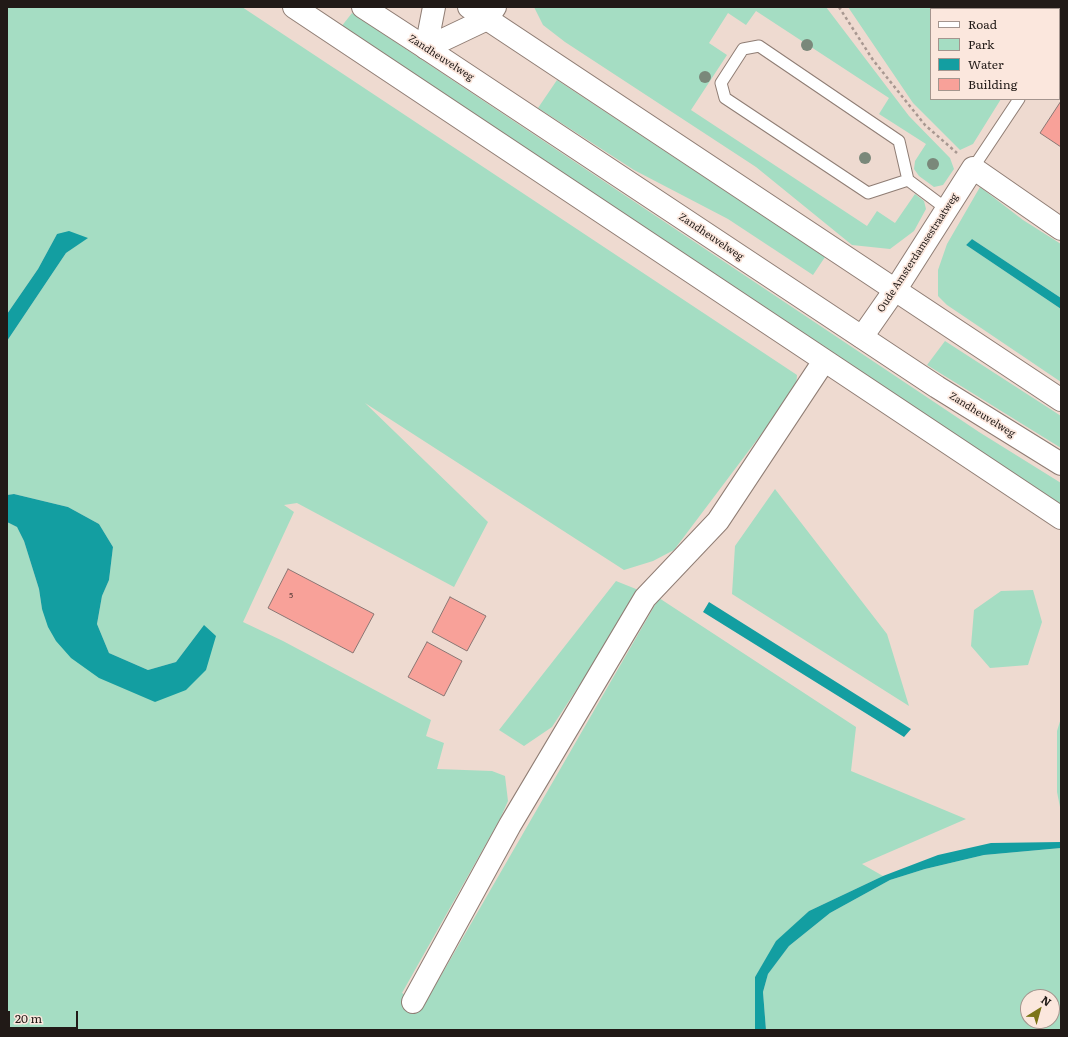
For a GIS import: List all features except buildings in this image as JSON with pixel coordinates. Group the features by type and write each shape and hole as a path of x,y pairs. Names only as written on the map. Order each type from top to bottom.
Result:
{"main road":[{"path":"294,7 1061,518"},
{"name":"Zandheuvelweg","path":"363,7 943,391 1061,464"},
{"path":"426,48 434,7"},
{"path":"468,7 491,13 895,290 1061,400"},
{"path":"426,48 491,13"},
{"path":"973,168 1061,229"},
{"name":"Oude Amsterdamsestraatweg","path":"862,337 948,210 973,168"},
{"path":"413,1002 510,825 644,598 718,521 824,361"}],"lane":[{"path":"908,180 868,193 725,98 721,83 742,49 759,46 900,141 908,180 948,210"},
{"path":"973,168 1018,100"}],"path":[{"path":"839,7 873,60 926,125 973,168"}],"green space":[{"path":"7,7 242,7 797,375 796,388 674,550 653,561 624,570 365,403 488,522 454,587 297,503 284,505 294,512 243,622 283,641 431,720 426,736 444,743 437,769 492,771 505,776 508,801 500,819 402,993 424,1005 659,598 856,727 851,771 966,819 862,864 883,876 809,911 777,941 755,977 755,1030 7,1030 7,522 17,527 24,541 39,589 42,609 155,702 204,625 176,662 148,670 109,653 97,624 102,596 109,580 113,547 99,524 68,507 14,494 7,495 7,341 66,253 87,238 57,234 38,269 7,314"},
{"path":"534,7 826,7 909,116 950,158 954,169 943,185 934,187 919,176 914,169 915,161 926,144 879,114 889,98 756,11 746,25 728,13 709,43 727,55 691,110 867,226 877,211 895,223 915,194 924,201 926,209 914,231 890,249 852,245 756,167 565,42 543,25"},
{"path":"848,7 1032,8 930,8 930,100 1000,100 973,144 960,150 913,103"},
{"path":"352,13 979,432 1061,483 1061,507 341,27"},
{"path":"557,80 825,257 813,275 728,219 634,170 538,108"},
{"path":"980,187 1023,220 1061,244 1061,298 972,239 966,245 1061,309 1061,382 947,305 938,296 938,270 947,244"},
{"path":"945,341 1061,416 1061,448 927,365"},
{"path":"775,489 887,634 909,706 732,594 735,546"},
{"path":"616,581 641,591 552,727 524,746 499,730"},
{"path":"1033,590 1042,622 1028,665 990,668 971,646 974,610 1001,591"},
{"path":"1061,718 1061,812 1057,792 1057,731"},
{"path":"1061,848 1061,1030 766,1030 763,992 768,974 789,946 830,913 890,880 925,869 984,855"}],"water":[{"path":"69,231 88,238 66,253 7,341 7,314 38,269 57,234"},
{"path":"972,239 1061,298 1061,309 966,245"},
{"path":"14,494 68,507 99,524 113,547 109,580 102,596 97,624 109,653 148,670 176,662 204,625 216,636 206,670 186,690 155,702 99,678 71,658 56,641 48,627 42,609 39,589 24,541 17,527 7,522 7,495"},
{"path":"709,602 911,729 904,737 703,612"},
{"path":"1061,842 1061,848 984,855 925,869 890,880 830,913 789,946 768,974 763,992 766,1030 755,1030 755,977 776,941 809,911 883,876 938,855 991,843"}]}
